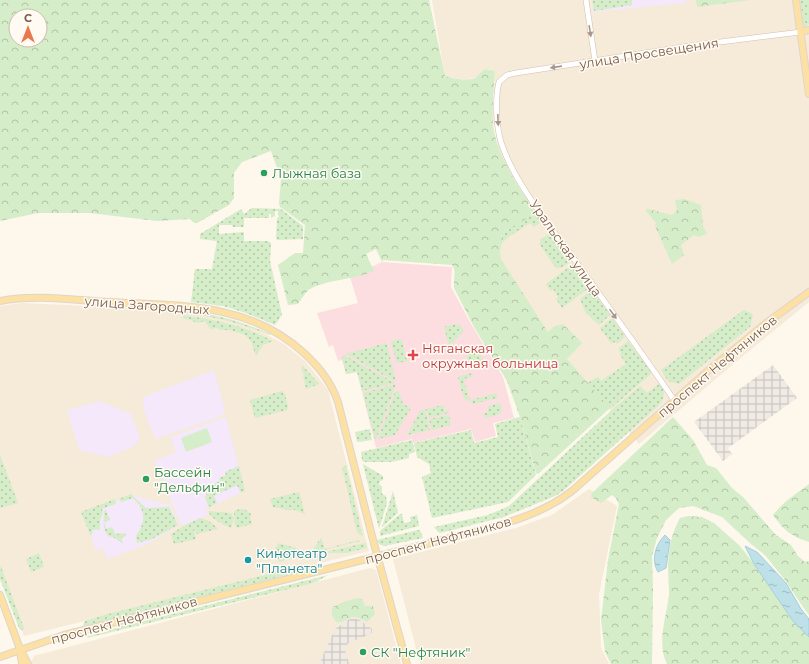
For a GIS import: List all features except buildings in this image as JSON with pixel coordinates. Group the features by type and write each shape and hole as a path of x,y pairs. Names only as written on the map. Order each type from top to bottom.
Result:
{"main road":[{"path":"796,0 809,94"},
{"path":"801,32 809,30"},
{"name":"проспект Нефтяников","path":"0,657 64,635 489,528 547,508 572,491 674,400 737,347 809,292"},
{"name":"улица Загородных","path":"0,301 32,298 204,308 235,314 261,325 285,338 310,359 322,371 335,394 407,664"},
{"path":"0,595 20,649 28,664"},
{"path":"20,649 22,664"}],"street":[{"path":"586,0 595,62"},
{"name":"улица Просвещения","path":"500,82 507,75 516,72 595,62 703,44 801,32"},
{"name":"Уральская улица","path":"500,82 498,88 497,114 499,134 503,150 513,170 553,230 674,400"}],"shaded area":[{"path":"432,0 809,0 809,302 639,444 568,360 501,259 500,251 505,231 535,211 508,169 499,149 493,120 495,72 491,69 484,69 476,77 466,80 445,76"},
{"path":"592,0 686,0 687,3 593,12"},
{"name":"Няганская окружная больница","path":"382,262 452,267 451,287 503,377 514,418 493,423 496,436 475,442 471,429 413,443 412,439 376,448 357,372 346,374 342,360 338,361 333,345 329,347 317,313 358,303 350,277"},
{"path":"22,303 175,310 236,321 254,328 284,344 306,362 328,390 369,551 24,636 0,570 0,306"},
{"path":"773,365 797,398 728,448 732,454 723,461 694,422"},
{"path":"214,370 225,410 222,416 155,439 144,411 143,397"},
{"path":"100,401 131,414 140,438 135,446 108,457 79,450 67,410"},
{"path":"226,417 245,491 206,509 208,515 184,525 181,524 154,461 176,452 170,437"},
{"path":"589,489 617,506 599,594 601,648 609,664 420,664 393,559 516,528 552,515"},
{"path":"131,495 170,505 179,525 148,544 107,559 103,548 96,551 82,513"},
{"path":"370,568 376,570 401,664 32,664 31,662 34,656"},
{"path":"351,618 360,620 372,629 372,633 347,644 345,650 349,664 319,664 335,629"}],"green space":[{"path":"0,0 429,0 445,76 467,80 475,78 485,69 495,72 493,118 497,142 505,162 533,209 534,214 505,231 500,251 501,259 548,332 555,326 563,324 582,343 567,359 610,408 538,474 536,473 520,417 507,381 474,327 454,288 455,273 452,265 383,260 382,262 376,249 366,254 374,271 317,286 308,290 298,304 288,305 278,265 295,253 303,253 305,225 280,207 281,179 271,151 242,162 234,173 234,198 229,205 197,223 194,223 190,219 157,221 90,213 38,213 0,221"},
{"path":"592,0 632,0 632,5 594,11"},
{"path":"696,0 750,0 697,7"},
{"path":"800,0 809,0 809,24 804,28"},
{"path":"684,199 701,205 703,226 707,234 698,237 694,235 681,245 684,255 672,264 655,226 656,223 645,210 648,209 672,215 677,210 675,200"},
{"path":"252,208 281,209 303,226 303,239 276,239 277,218 279,217 278,211 275,211 275,216 271,218 271,214 269,213 269,218 244,218 244,227 219,225 219,234 244,232 244,241 268,241 271,243 270,261 282,315 275,325 246,313 223,306 191,302 195,269 212,269 217,241 200,239 200,234 241,209 244,214"},
{"path":"536,212 542,219 541,222 534,227 530,223 502,243 505,231"},
{"path":"549,234 552,234 569,260 569,263 560,268 556,268 540,245 540,240"},
{"path":"573,264 589,288 562,308 556,299 558,297 553,289 550,291 546,284"},
{"path":"592,290 610,315 599,325 586,313 580,299"},
{"path":"180,310 226,318 270,334 269,335 247,326 225,320 180,313"},
{"path":"744,310 753,314 750,327 679,384 668,381 661,370"},
{"path":"182,315 240,327 262,335 273,341 263,345 256,356 251,341 245,335 230,330 221,330 217,328 210,329 205,321 197,323 184,319"},
{"path":"613,319 625,337 617,344 615,342 611,343 600,328"},
{"path":"455,324 460,325 464,331 449,346 444,327"},
{"path":"399,339 402,340 406,358 409,361 397,363 391,342"},
{"path":"628,341 652,373 610,409 587,383 598,377 601,381 626,364 620,355 621,353 619,348"},
{"path":"386,343 396,382 346,354"},
{"path":"477,348 486,364 484,366 471,369 466,351"},
{"path":"344,355 395,383 362,391 357,372 346,374 342,356"},
{"path":"303,366 319,384 306,389 304,374 301,369"},
{"path":"472,373 473,377 466,378 464,381 471,400 467,401 463,396 458,378 460,376"},
{"path":"660,383 664,394 660,404 563,491 555,496 504,517 440,533 434,527 488,515 509,506 615,407 640,386 647,393"},
{"path":"396,384 376,440 375,440 363,393"},
{"path":"282,391 285,394 288,407 287,410 255,418 250,400"},
{"path":"399,391 403,404 411,408 395,435 378,439 395,392"},
{"path":"497,393 497,398 472,404 471,400"},
{"path":"500,403 502,410 500,414 485,418 483,414 488,412 488,406"},
{"path":"443,405 445,411 448,410 449,413 429,418 426,409"},
{"path":"425,409 430,430 407,435 420,411"},
{"path":"449,415 451,425 432,430 429,419"},
{"path":"520,417 536,475 508,502 432,518 422,477 431,473 429,464 417,457 414,443 471,430 474,443 498,437 495,424"},
{"path":"673,417 693,440 707,465 716,468 732,488 743,497 776,535 791,545 798,556 805,562 809,561 809,615 785,580 765,555 722,517 693,506 679,508 666,520 657,538 652,556 652,664 611,664 605,652 601,620 608,560 619,504 616,498 612,495 601,503 591,497 592,493"},
{"path":"207,428 212,442 186,452 181,438"},
{"path":"370,429 372,440 357,442 355,432"},
{"path":"412,440 415,452 409,454 409,458 391,462 364,462 362,460 361,452"},
{"path":"0,455 18,503 0,508"},
{"path":"363,464 383,476 383,480 380,481 379,484 382,487 382,494 386,496 387,503 379,529"},
{"path":"239,466 245,491 241,493 237,485 214,496 217,503 209,507 205,497 211,485 220,481 219,478 226,475 225,472"},
{"path":"346,466 363,537 357,532 342,467"},
{"path":"809,484 809,542 788,532 773,515 785,502"},
{"path":"393,491 398,513 382,527"},
{"path":"299,492 305,514 292,509 291,511 273,507 270,499"},
{"path":"131,494 146,508 169,507 178,525 152,539 137,543 136,536 142,526 143,521 140,507 133,498 121,502 119,499"},
{"path":"115,499 115,504 102,509 103,513 100,520 100,529 93,530 91,537 81,512"},
{"path":"240,509 246,510 251,514 250,518 252,524 237,528 235,524 234,512"},
{"path":"106,510 110,520 104,521 104,511"},
{"path":"208,511 231,513 234,518 231,528 215,519"},
{"path":"400,514 402,514 404,523 411,522 410,517 417,515 419,526 380,536 380,531"},
{"path":"688,516 702,517 714,523 739,545 754,564 793,621 809,637 809,664 667,664 662,647 662,638 669,594 668,563 676,526 680,518"},
{"path":"200,518 210,522 218,529 196,534 192,522"},
{"path":"104,522 106,529 112,527 115,534 125,533 126,536 121,538 123,544 113,537 108,536 106,533"},
{"path":"192,522 196,539 174,544 171,534"},
{"path":"420,530 423,538 384,546 379,544 377,540"},
{"path":"321,538 325,549 360,541 312,553"},
{"path":"279,543 296,548 301,556 279,562 275,549"},
{"path":"365,543 367,548 346,553 321,553"},
{"path":"39,553 44,567 31,572 26,559"},
{"path":"320,564 323,566 84,626 83,624 85,621 108,614 301,566"},
{"path":"0,567 24,629 21,630 19,628 0,579"},
{"path":"328,575 316,582 306,585 87,638 88,636 112,629"},
{"path":"358,598 362,599 365,606 373,606 375,614 367,622 352,617 344,621 336,622 332,615 333,607 343,602"}],"water":[{"path":"665,535 670,540 666,568 658,572 655,563 655,553 659,543"},
{"path":"745,546 757,552 786,583 801,609 809,619 809,637 793,621 754,564"}],"place":[{"name":"Лыжная база","path":"264,173"},
{"name":"Няганская окружная больница","path":"413,355"},
{"name":"Бассейн \"Дельфин\"","path":"146,479"},
{"name":"Кинотеатр \"Планета\"","path":"248,560"},
{"name":"СК \"Нефтяник\"","path":"363,652"}]}
